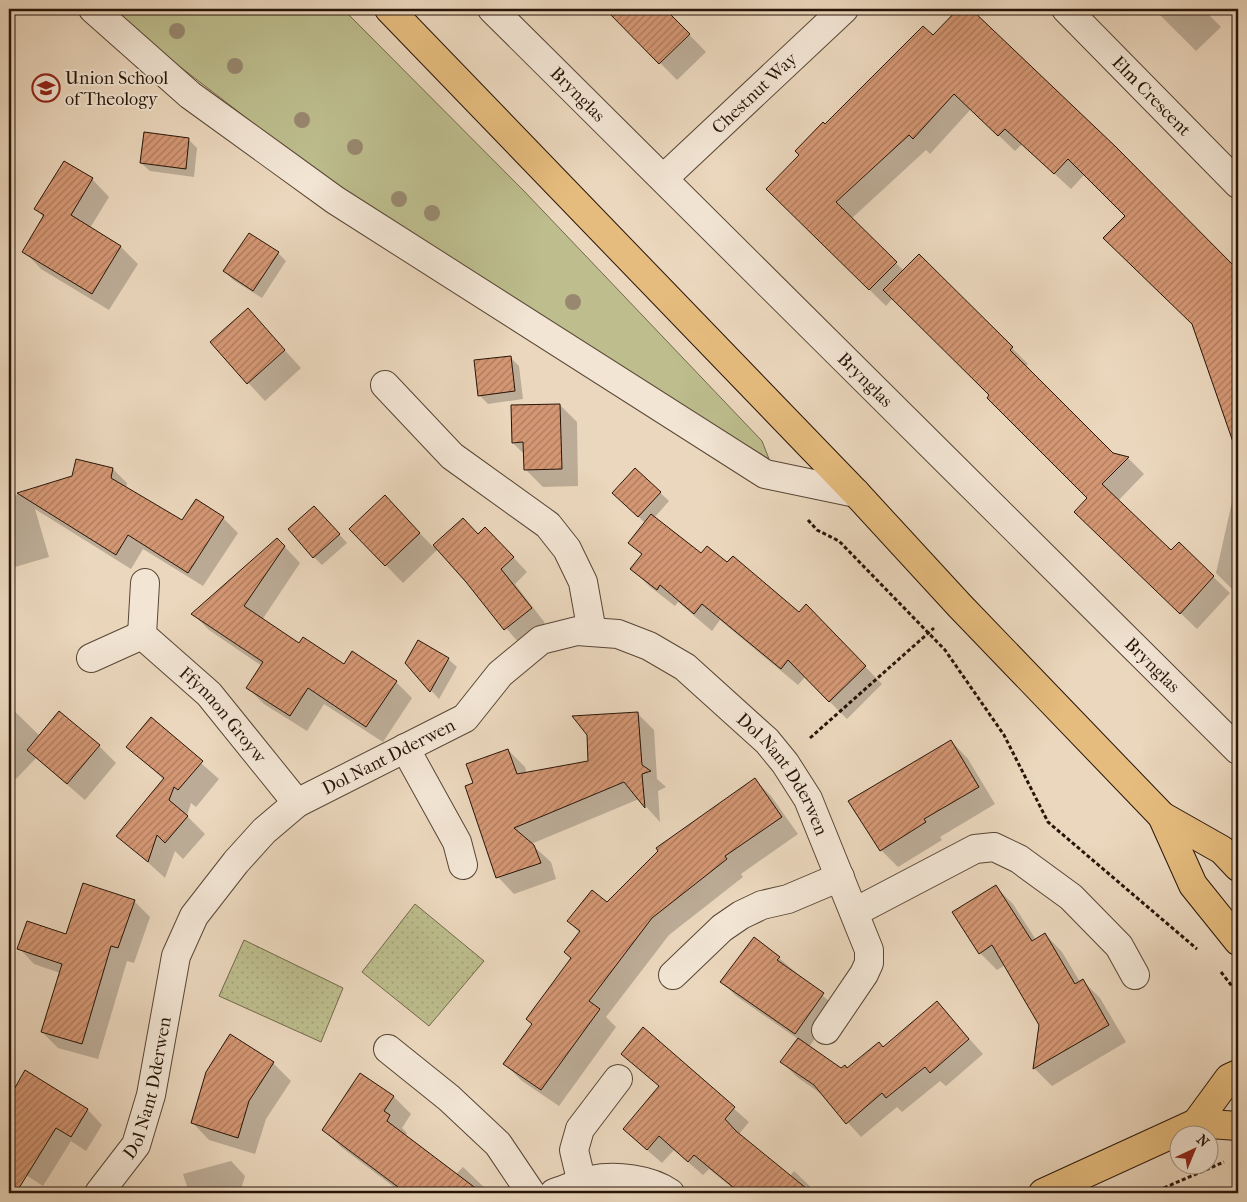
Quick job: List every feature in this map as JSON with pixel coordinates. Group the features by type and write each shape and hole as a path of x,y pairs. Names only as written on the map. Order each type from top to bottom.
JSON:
{"main road":[{"path":"388,9 856,492 960,606 1162,816 1222,850 1238,867"},
{"path":"1162,816 1193,885 1238,941"},
{"path":"1196,1123 1229,1078 1238,1074"},
{"path":"1043,1193 1196,1123 1238,1126"}],"street":[{"path":"92,9 190,94 335,200 765,474 856,492"},
{"name":"Brynglas","path":"492,9 1238,750"},
{"name":"Chestnut Way","path":"664,178 844,9"},
{"name":"Elm Crescent","path":"1066,9 1236,177"},
{"path":"385,385 452,456 548,525 567,549 583,582 592,632"},
{"path":"91,658 142,635 145,583"},
{"name":"Dol Nant Dderwen","path":"98,1193 136,1145 151,1095 176,956 194,916 242,856 264,831 297,803 466,718 500,674 541,640 577,631 626,637 649,646 685,667 767,741 785,763 808,799 869,950 868,963 826,1030"},
{"name":"Ffynnon Groyw","path":"142,635 209,694 297,803"},
{"path":"405,748 457,842 463,865"},
{"path":"859,923 975,849 994,847 1019,859 1071,897 1119,946 1135,975"},
{"path":"673,975 722,928 741,915 762,905 788,899 840,878"},
{"path":"388,1050 449,1098 498,1144 531,1193"},
{"path":"587,1182 574,1150 580,1129 618,1079"},
{"path":"554,1193 587,1182 628,1179 661,1187 670,1193"}],"path":[{"path":"804,516 817,530 839,541 945,650 1004,735 1048,822 1199,951"},
{"path":"785,763 828,720 960,606"},
{"path":"1220,970 1238,994"},
{"path":"1152,1193 1230,1159"}],"green space":[{"path":"105,9 343,9 524,191 762,441 769,459 647,384 327,180"},
{"path":"415,904 484,961 429,1026 362,972"},
{"path":"244,940 343,988 321,1042 219,996"}],"building":[{"path":"605,9 665,9 690,34 659,64"},
{"path":"958,9 971,9 1116,147 1238,270 1238,441 1233,442 1192,324 1103,238 1125,216 1068,159 1054,174 1005,129 998,136 954,94 913,139 909,135 836,202 897,262 869,290 766,189 799,155 795,151 823,122 825,124 923,26 933,35"},
{"path":"144,132 189,138 186,169 140,163"},
{"path":"64,161 93,178 71,215 121,246 92,294 22,252 44,215 34,209"},
{"path":"249,233 279,252 253,291 223,271"},
{"path":"919,254 1013,347 1010,350 1113,453 1129,457 1102,484 1171,550 1179,542 1214,576 1180,614 1074,512 1087,498 987,398 989,395 883,290"},
{"path":"248,308 285,350 247,384 210,342"},
{"path":"511,356 515,391 478,396 474,360"},
{"path":"560,404 562,469 524,470 523,442 512,443 511,405"},
{"path":"76,459 113,468 111,478 182,520 196,499 224,517 188,573 128,535 116,555 17,493 72,476"},
{"path":"635,468 661,492 638,517 612,493"},
{"path":"385,495 420,533 385,566 349,529"},
{"path":"314,506 340,534 313,558 288,529"},
{"path":"651,514 701,553 707,546 727,562 733,556 799,612 806,604 866,666 829,702 788,660 781,669 702,604 694,614 660,585 657,590 630,569 642,554 628,543"},
{"path":"463,518 478,534 485,527 514,557 501,569 532,608 504,630 466,582 433,545"},
{"path":"277,538 285,546 244,606 299,643 303,637 344,664 352,651 397,681 366,727 308,688 290,716 246,688 263,662 191,614"},
{"path":"418,640 449,658 430,692 405,663"},
{"path":"59,711 100,745 67,784 27,750"},
{"path":"638,712 642,765 651,771 642,774 645,808 624,782 514,828 534,845 541,863 496,878 465,786 473,783 466,764 508,749 517,774 588,761 587,735 572,716"},
{"path":"151,717 203,761 178,790 174,787 169,800 188,816 165,843 157,835 148,862 116,836 164,778 126,747"},
{"path":"951,740 979,787 924,819 926,822 880,851 848,801"},
{"path":"755,778 782,817 725,856 727,859 652,918 589,1001 600,1009 541,1090 503,1064 532,1024 526,1019 571,958 564,952 580,931 567,921 592,890 607,902 658,851 656,848"},
{"path":"83,883 135,900 118,948 111,946 82,1044 41,1032 62,964 17,949 27,921 66,934"},
{"path":"996,885 1032,941 1045,933 1075,984 1083,979 1109,1025 1033,1069 1039,1025 992,945 979,954 952,912"},
{"path":"754,937 780,957 777,960 824,993 795,1034 720,982"},
{"path":"937,1001 969,1039 930,1073 925,1067 886,1098 882,1093 846,1124 814,1085 780,1062 798,1038 841,1068 845,1065 847,1068 879,1042 883,1047"},
{"path":"643,1027 735,1107 725,1119 736,1131 812,1193 740,1193 694,1155 688,1162 659,1136 647,1150 623,1129 659,1086 621,1054"},
{"path":"230,1034 274,1062 249,1101 238,1138 191,1123 206,1072"},
{"path":"25,1070 88,1109 71,1137 56,1128 16,1193 9,1193 9,1098"},
{"path":"360,1073 394,1096 384,1111 390,1115 387,1121 482,1193 406,1193 322,1130"}],"place":[{"name":"Union School of Theology","path":"46,88"}]}
